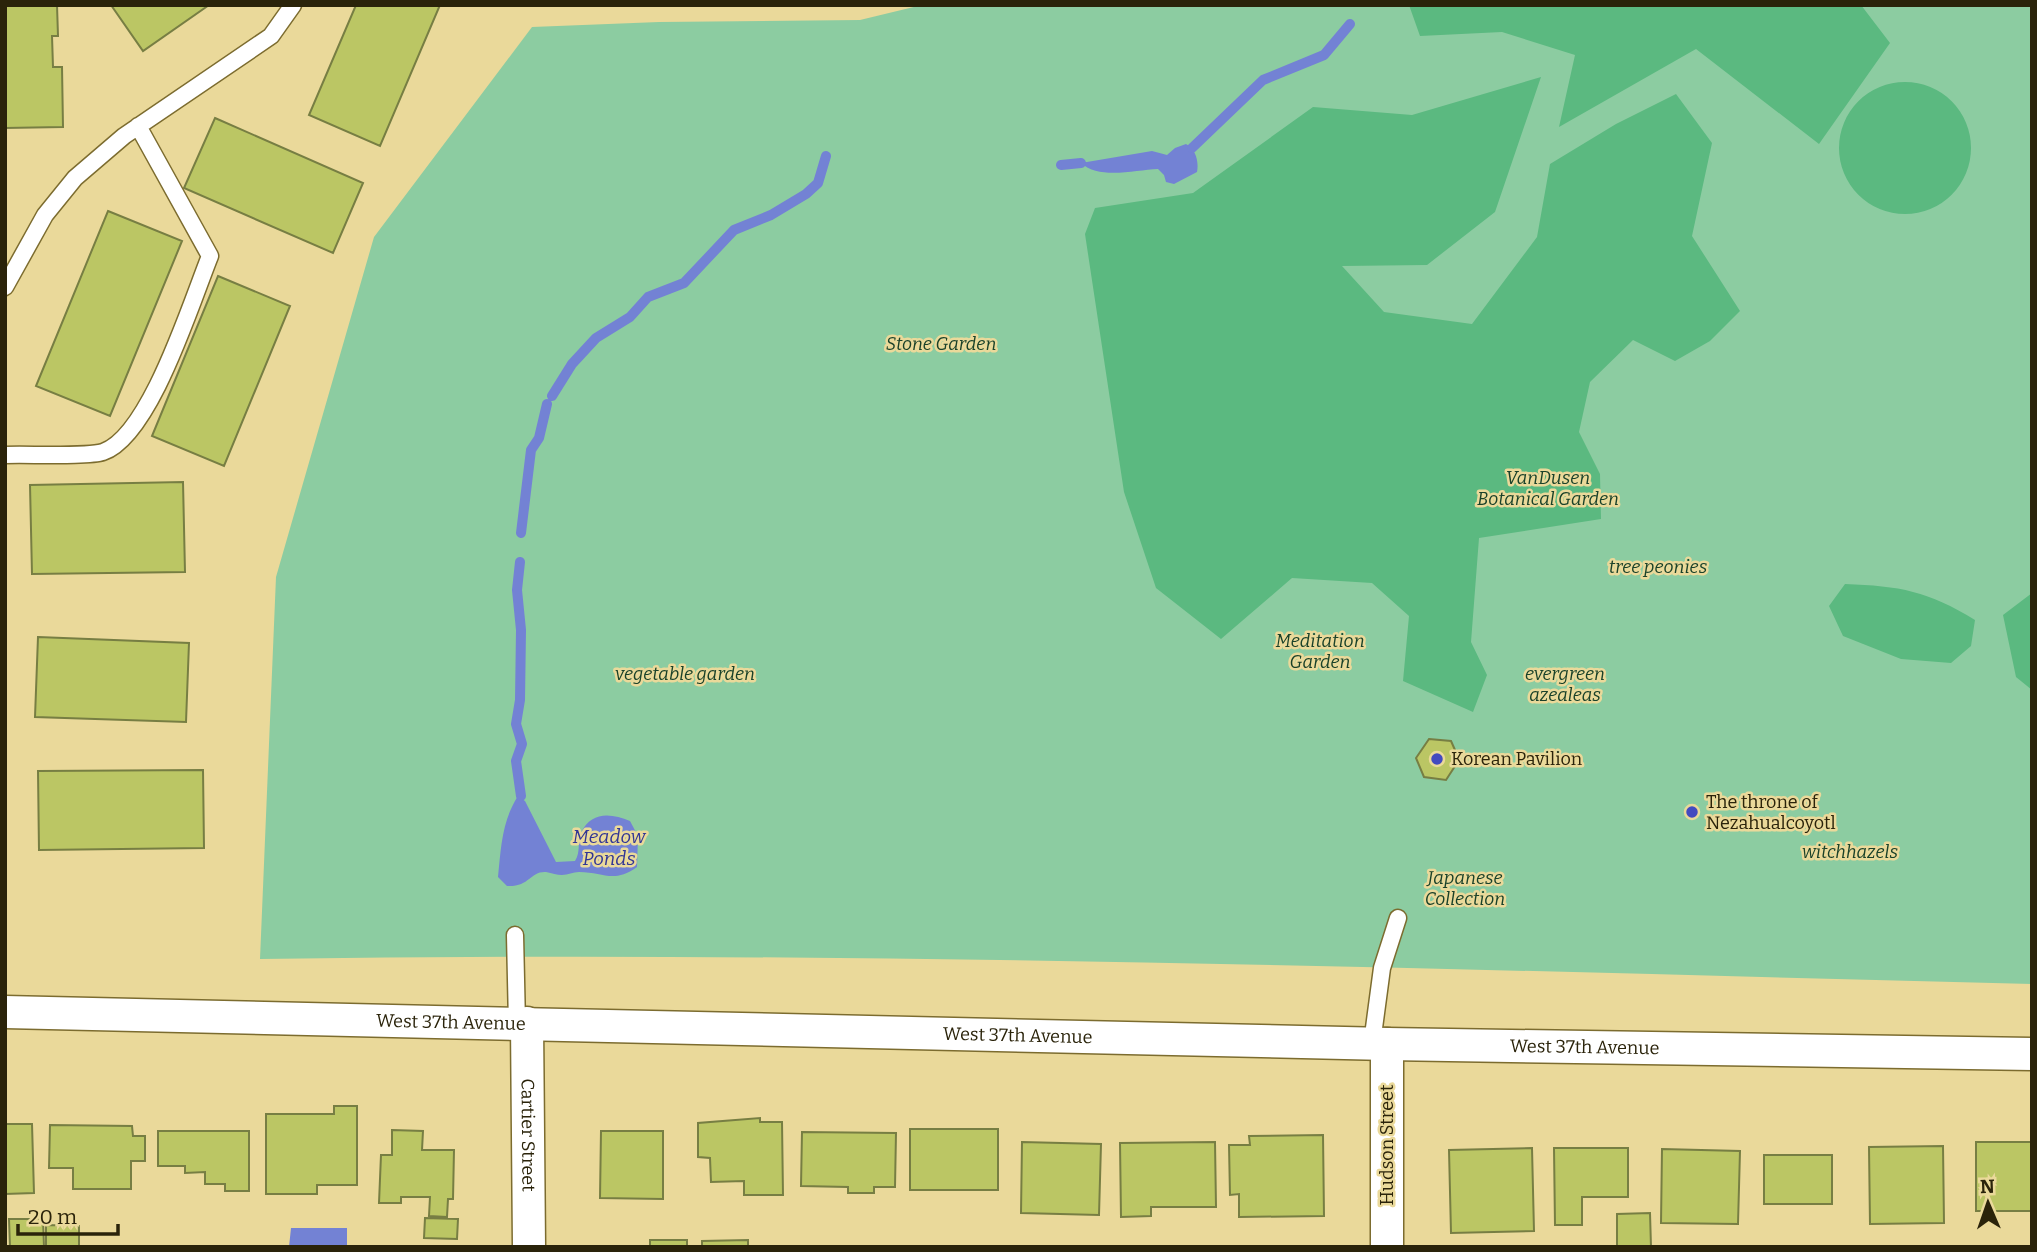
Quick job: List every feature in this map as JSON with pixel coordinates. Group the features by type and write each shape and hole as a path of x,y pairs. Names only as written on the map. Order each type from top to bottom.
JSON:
{"street":[{"name":"West 37th Avenue","path":"5,1012 1380,1043 2032,1054"},
{"name":"Cartier Street","path":"522,1024 529,1247"},
{"name":"Hudson Street","path":"1380,1043 1387,1247"}],"lane":[{"path":"5,288 45,215 75,178 138,126 271,36 293,5"},
{"path":"5,455 102,453 129,434 150,402 210,257 138,126"},
{"path":"1380,1043 1382,968 1398,918"},
{"path":"515,935 522,1024"}],"green space":[{"name":"VanDusen Botanical Garden","path":"922,5 2032,5 2032,984 1146,962 703,957 260,959 276,577 374,237 532,27 659,22 860,20"},
{"path":"1409,5 1861,5 1890,43 1819,144 1696,49 1559,127 1575,55 1502,32 1420,36"},
{"path":"1541,77 1495,212 1427,265 1342,266 1384,312 1472,324 1537,237 1550,164 1616,124 1676,94 1712,143 1692,236 1740,311 1710,341 1675,361 1633,340 1590,382 1579,432 1600,474 1601,519 1479,538 1471,642 1487,675 1473,712 1403,681 1409,616 1372,583 1292,578 1221,639 1156,588 1124,492 1085,234 1095,208 1193,193 1313,107 1412,115"},
{"path":"1905,82 1930,87 1942,93 1960,111 1966,123 1971,148 1966,173 1960,185 1942,203 1930,209 1905,214 1880,209 1868,203 1850,185 1844,173 1839,148 1844,123 1850,111 1868,93 1880,87"},
{"path":"1845,584 1882,586 1943,602 1975,620 1971,646 1951,663 1901,659 1843,636 1829,606"},
{"path":"2032,593 2032,690 2016,677 2003,615"}],"water":[{"path":"1186,144 1196,156 1197,172 1174,184 1166,182 1158,169 1107,173 1081,163 1152,151 1167,155"},
{"name":"Meadow Ponds","path":"518,796 525,801 556,862 575,861 585,826 596,817 609,815 630,821 638,836 637,867 615,876 588,872 562,875 541,872 521,884 507,886 498,877 500,855 505,825"},
{"path":"291,1228 347,1228 347,1247 289,1247"}],"building":[{"path":"5,5 57,5 58,36 52,36 53,67 62,67 63,127 5,128"},
{"path":"111,5 209,5 143,51"},
{"path":"356,5 440,5 380,146 309,115"},
{"path":"215,118 363,183 333,253 184,188"},
{"path":"108,211 182,241 110,416 36,386"},
{"path":"218,276 290,306 224,466 152,436"},
{"path":"183,482 185,572 32,574 30,485"},
{"path":"38,637 189,643 186,722 35,717"},
{"name":"Korean Pavilion","path":"1429,739 1451,741 1455,750 1459,760 1446,780 1424,777 1416,758"},
{"path":"203,770 204,848 39,850 38,771"},
{"path":"334,1106 357,1106 357,1185 317,1185 317,1194 266,1194 266,1114 334,1114"},
{"path":"760,1118 760,1122 782,1122 783,1195 744,1195 744,1181 711,1182 710,1158 698,1157 698,1123"},
{"path":"5,1124 32,1124 34,1193 5,1194"},
{"path":"50,1125 132,1126 133,1136 145,1136 145,1161 131,1161 131,1189 73,1189 73,1168 49,1168"},
{"path":"910,1129 998,1129 998,1190 910,1190"},
{"path":"392,1130 423,1131 422,1150 454,1150 453,1199 448,1199 447,1217 429,1216 430,1197 401,1197 401,1203 379,1203 381,1155 392,1155"},
{"path":"158,1131 249,1131 249,1191 225,1191 225,1184 205,1184 205,1172 185,1173 185,1166 158,1166"},
{"path":"601,1131 663,1131 663,1199 600,1198"},
{"path":"802,1132 896,1133 895,1187 874,1187 874,1193 848,1193 848,1187 801,1186"},
{"path":"1323,1135 1324,1216 1239,1217 1239,1194 1230,1195 1229,1145 1250,1145 1249,1136"},
{"path":"1022,1142 1101,1144 1099,1215 1021,1213"},
{"path":"1215,1142 1216,1207 1151,1207 1151,1216 1121,1217 1120,1143"},
{"path":"1976,1142 2032,1142 2032,1211 1976,1211"},
{"path":"1943,1146 1944,1223 1870,1224 1869,1147"},
{"path":"1532,1148 1534,1231 1451,1233 1449,1150"},
{"path":"1554,1148 1628,1148 1628,1197 1582,1197 1582,1225 1555,1225"},
{"path":"1662,1149 1740,1151 1738,1224 1661,1223"},
{"path":"1764,1155 1832,1155 1832,1204 1764,1204"},
{"path":"1650,1213 1651,1247 1617,1247 1617,1214"},
{"path":"425,1218 458,1219 457,1239 424,1238"},
{"path":"9,1219 43,1219 44,1247 10,1247"},
{"path":"46,1225 79,1226 79,1247 46,1247"},
{"path":"650,1240 687,1240 687,1247 650,1247"},
{"path":"748,1240 748,1247 702,1247 702,1241"}],"waterway":[{"path":"1192,148 1263,80 1324,55 1350,24"},
{"path":"552,396 572,364 596,338 630,317 648,297 684,283 734,230 771,215 806,194 818,183 826,156"},
{"path":"1061,165 1081,163"},
{"path":"521,533 531,450 539,438 547,404"},
{"path":"520,562 517,590 521,630 520,700 516,724 522,744 516,761 521,796"}],"place":[{"name":"Korean Pavilion","path":"1437,759"},
{"name":"The throne of Nezahualcoyotl","path":"1692,812"}],"park label":[{"name":"Stone Garden","path":"941,344"},
{"name":"tree peonies","path":"1658,567"},
{"name":"Meditation Garden","path":"1320,651"},
{"name":"vegetable garden","path":"685,674"},
{"name":"evergreen azealeas","path":"1565,684"},
{"name":"witchhazels","path":"1850,852"},
{"name":"Japanese Collection","path":"1465,888"}]}
